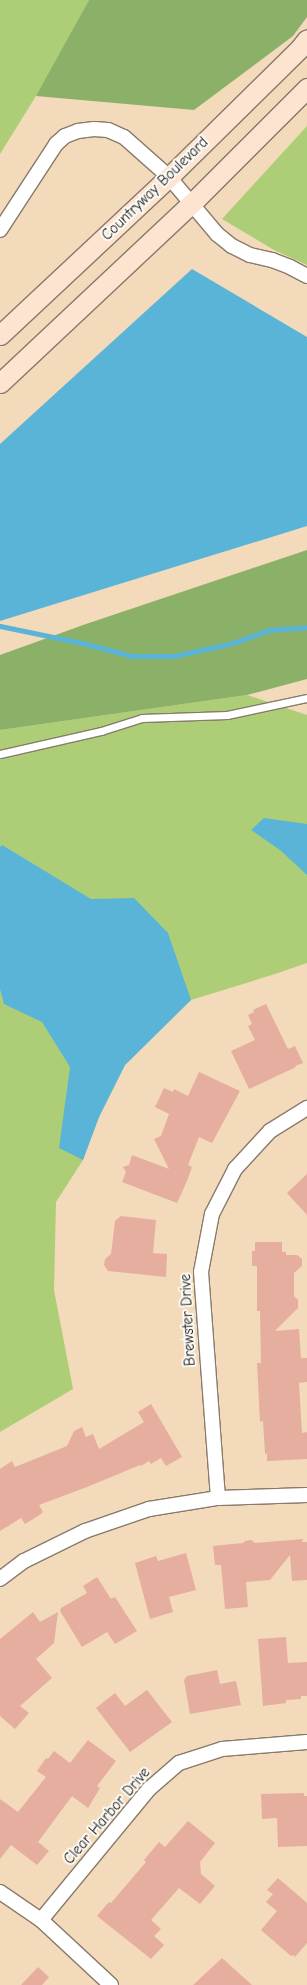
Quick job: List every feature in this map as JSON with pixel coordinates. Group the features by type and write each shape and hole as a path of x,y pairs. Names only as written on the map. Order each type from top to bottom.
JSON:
{"street":[{"name":"Countryway Boulevard","path":"0,336 305,47"},
{"path":"0,383 192,203 307,88"},
{"path":"0,230 56,144 65,136 78,131 94,129 108,130 124,137 169,177 217,234 232,246 250,255 290,266 307,276"},
{"name":"Brewster Drive","path":"218,1498 201,1272 212,1214 235,1169 270,1131 307,1108"},
{"path":"0,1579 24,1562 85,1530 149,1509 218,1498 307,1495"},
{"name":"Clear Harbor Drive","path":"41,1920 149,1789 179,1764 222,1749 307,1742"},
{"path":"0,1892 41,1920 111,1985"}],"lane":[{"path":"0,754 101,731 142,718 227,715 307,698"}],"green space":[{"path":"0,0 89,0 49,75 0,154"},
{"path":"89,0 307,0 307,17 293,36 194,110 36,96"},
{"path":"307,126 307,265 274,250 222,219"},
{"path":"307,550 307,679 247,695 0,730 0,655 86,624"},
{"path":"247,695 307,715 307,963 191,1000 125,1065 99,1117 83,1160 56,1202 54,1290 73,1389 0,1432 0,730"}],"water":[{"path":"192,269 307,337 307,526 0,621 0,444"},
{"path":"264,818 307,824 307,875 280,850 251,830"},
{"path":"2,845 91,899 134,898 168,933 191,1000 125,1065 99,1117 83,1160 59,1148 70,1067 42,1022 4,1004 0,989 0,847"}],"building":[{"path":"266,1004 288,1049 295,1046 303,1063 249,1089 231,1051 255,1040 248,1026 252,1024 248,1015 254,1012 253,1010"},
{"path":"199,1072 240,1091 212,1143 199,1137 188,1165 192,1167 177,1203 122,1182 126,1172 123,1167 129,1165 132,1155 169,1169 154,1139 161,1136 169,1114 155,1107 164,1088 173,1092 174,1089 188,1096"},
{"path":"307,1174 307,1215 287,1193"},
{"path":"121,1216 156,1220 153,1253 167,1254 166,1277 108,1271 104,1265 105,1259 111,1254 115,1221"},
{"path":"255,1242 282,1242 282,1252 286,1252 286,1255 297,1255 302,1259 302,1266 294,1273 294,1296 298,1300 298,1308 275,1331 299,1329 301,1358 307,1358 307,1382 299,1383 302,1433 307,1432 307,1459 267,1461 267,1453 265,1454 263,1421 260,1422 257,1363 261,1363 260,1311 257,1311 257,1266 252,1266 252,1251 255,1251"},
{"path":"151,1404 182,1457 166,1466 161,1458 151,1464 149,1461 141,1466 140,1465 39,1505 43,1512 38,1516 25,1524 21,1518 0,1531 0,1469 12,1461 15,1467 67,1446 74,1431 82,1427 86,1437 93,1434 99,1449 144,1422 138,1412"},
{"path":"303,1539 302,1542 307,1542 307,1580 292,1581 290,1555 270,1580 246,1582 248,1607 225,1609 221,1565 215,1565 213,1546 243,1543 251,1540 255,1543"},
{"path":"186,1553 196,1590 169,1597 173,1612 150,1619 135,1563 156,1556 158,1561"},
{"path":"97,1577 111,1599 115,1597 137,1631 115,1644 107,1632 82,1647 60,1611 61,1608 87,1593 83,1586"},
{"path":"33,1612 40,1622 58,1612 54,1643 36,1659 52,1678 20,1706 29,1713 15,1729 0,1716 0,1639"},
{"path":"286,1637 288,1663 307,1662 307,1696 301,1696 301,1699 286,1700 286,1703 263,1706 258,1639"},
{"path":"217,1670 220,1684 236,1681 241,1705 190,1714 184,1680 187,1676"},
{"path":"147,1690 172,1722 130,1752 96,1708 115,1693 125,1706"},
{"path":"88,1740 116,1761 97,1786 100,1788 88,1808 72,1796 38,1842 49,1851 37,1865 11,1845 0,1859 0,1799 18,1812 46,1777 37,1771 46,1758 48,1759 54,1751 70,1763"},
{"path":"304,1793 304,1796 307,1796 307,1846 278,1847 277,1818 262,1819 261,1794"},
{"path":"188,1821 215,1843 200,1862 201,1874 215,1886 200,1904 179,1888 151,1920 161,1929 154,1936 164,1945 151,1959 97,1916 109,1902 111,1903 146,1862 144,1860 159,1842 165,1847"},
{"path":"278,1878 307,1903 307,1943 295,1957 293,1955 291,1956 261,1930 277,1911 266,1902 273,1894 267,1890"},
{"path":"222,1958 252,1985 193,1985"},
{"path":"38,1967 49,1977 42,1985 21,1985"}],"waterway":[{"path":"0,626 82,643 132,656 174,656 233,643 268,630 307,627"}]}
